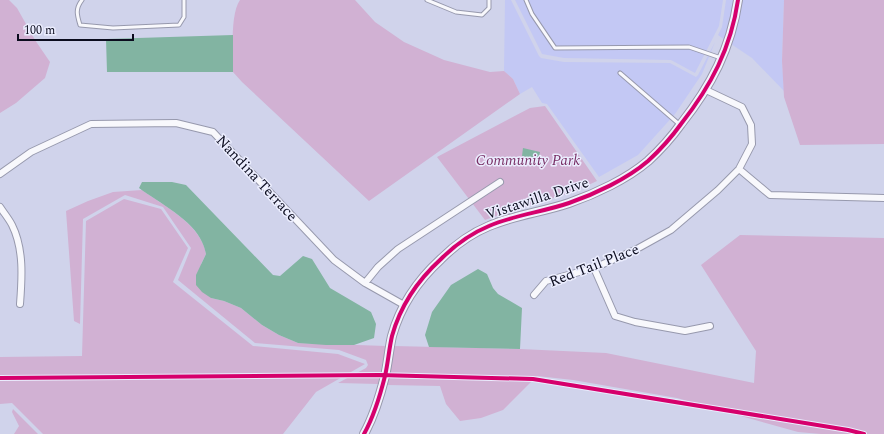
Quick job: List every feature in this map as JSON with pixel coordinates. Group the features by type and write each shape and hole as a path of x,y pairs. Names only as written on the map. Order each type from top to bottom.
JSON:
{"street":[{"name":"Vistawilla Drive","path":"364,434 380,394 392,336 404,305 423,277 441,258 465,239 488,226 568,203 596,192 628,175 646,162 665,145 706,90 722,58 736,18 738,0"},
{"name":"Red Tail Place","path":"534,295 546,281 594,268 635,250 671,230 718,190 739,169 752,144 751,125 742,107 706,90"},
{"name":"Nandina Terrace","path":"0,174 31,152 91,124 176,123 213,132 334,260 365,283 404,305"},
{"path":"739,169 770,194 884,198"},
{"path":"365,283 378,267 398,249 500,182"},
{"path":"0,207 12,225 20,246 20,304"},
{"path":"594,268 615,316 635,322 685,331 710,326"}],"lane":[{"path":"82,0 77,6 77,14 80,25 113,28 179,25 184,17 184,0"},
{"path":"427,0 456,12 482,15 489,8 489,0"},
{"path":"526,0 532,14 555,48 686,47 722,58"},
{"path":"620,73 680,125"}],"shaded area":[{"path":"505,0 511,0 541,58 564,62 670,63 696,77 715,42 702,74 675,114 638,155 599,177 547,104 542,103 532,87 520,94 513,79 504,71"},
{"path":"515,0 723,0 719,26 695,73 671,60 564,58 542,54"},
{"path":"726,0 734,0 732,16 725,40 718,35 722,27"},
{"path":"742,0 784,0 782,61 784,91 752,58 731,44 739,19"},
{"path":"233,35 233,72 107,72 106,39"},
{"path":"523,148 540,152 538,160 522,156"},
{"path":"142,182 172,182 186,185 273,275 280,276 303,256 312,259 330,288 371,312 376,324 374,338 354,345 298,343 279,335 262,325 241,308 224,301 211,298 202,292 196,285 196,275 206,254 202,242 191,226 183,219 139,188"},
{"path":"478,269 487,274 493,288 498,294 522,308 520,349 429,347 425,335 432,312 451,285"}],"green space":[{"path":"0,0 9,0 17,8 35,40 50,62 45,78 16,103 0,113"},
{"path":"240,0 355,0 375,22 404,42 444,60 490,72 504,71 513,79 520,94 369,201 233,72 233,24"},
{"path":"784,0 884,0 884,144 800,145 784,97 782,61"},
{"name":"Community Park","path":"545,106 597,181 570,193 485,220 437,157 530,108"},
{"path":"142,190 184,220 197,234 206,254 201,264 211,298 224,301 241,308 262,325 279,335 298,343 386,346 378,384 338,383 366,368 368,365 366,360 339,350 255,343 178,280 191,248 163,207 125,195 83,219 80,324 74,321 66,211 113,192"},
{"path":"124,199 161,209 188,248 173,282 253,346 338,354 365,364 316,392 283,434 43,434 12,403 0,404 0,357 82,356 86,221"},
{"path":"740,235 884,238 884,434 821,434 798,432 677,398 573,380 537,376 503,410 481,418 460,421 446,404 440,386 387,385 394,346 606,353 754,383 756,351 701,265"},
{"path":"13,409 38,434 14,434 19,426 12,412"}],"cycle path":[{"path":"364,434 374,413 381,391 395,325 405,304 417,285 452,249 483,229 508,219 559,206 589,195 621,180 648,161 665,144 692,110 710,81 725,50 735,18 738,0"},
{"path":"0,378 379,375 533,379 848,430 864,434"}]}
